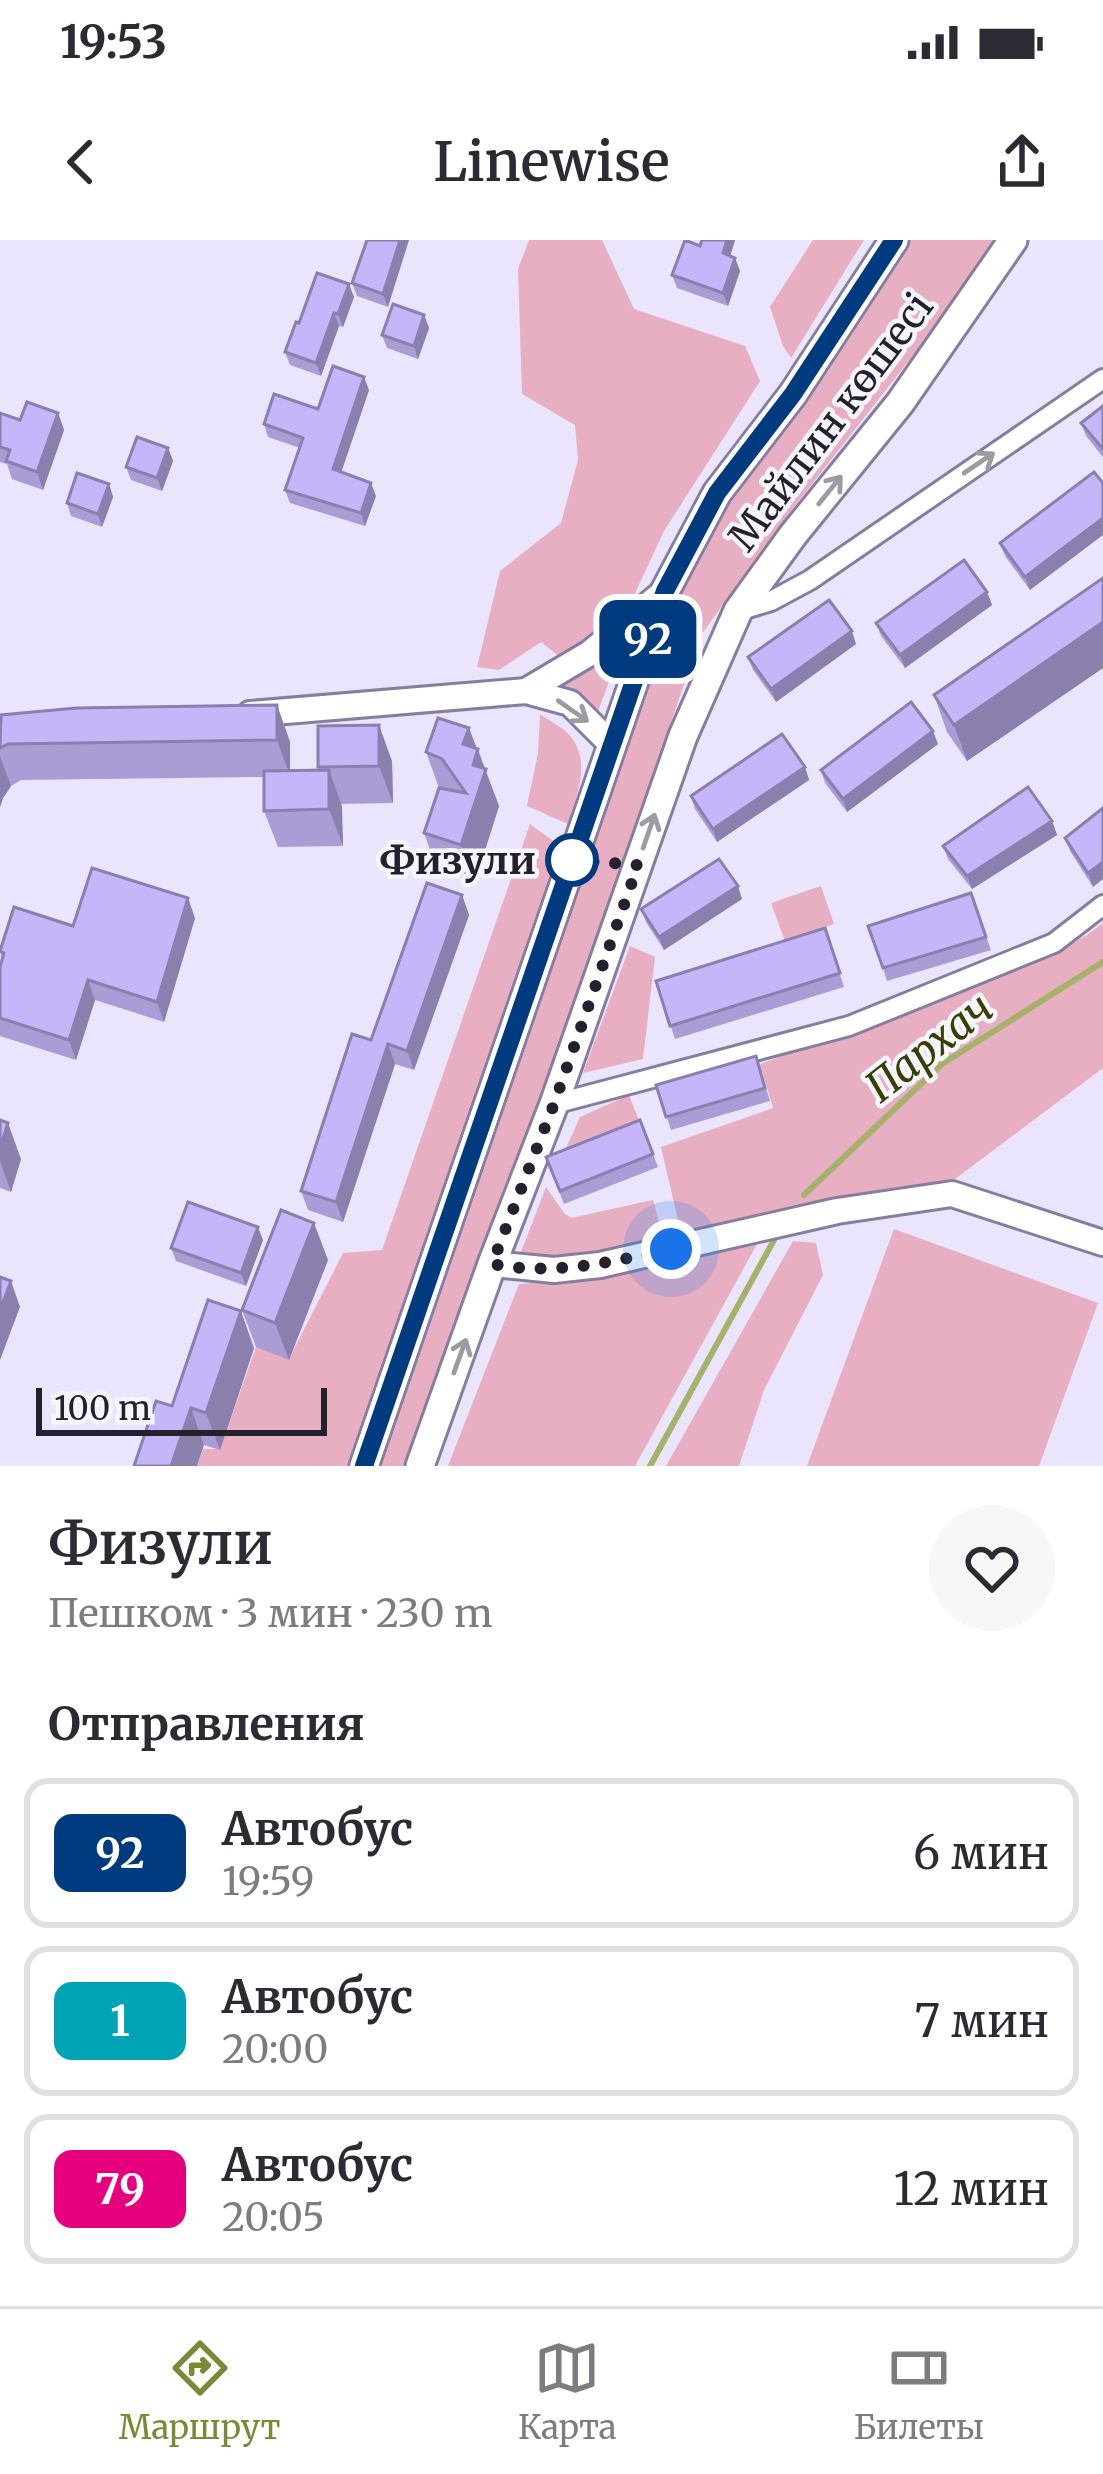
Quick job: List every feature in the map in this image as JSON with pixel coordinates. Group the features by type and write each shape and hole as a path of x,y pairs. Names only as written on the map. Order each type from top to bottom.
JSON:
{"main road":[{"name":"Майлин көшесі","path":"364,1466 665,591 717,493 793,394 894,240"},
{"name":"Майлин көшесі","path":"420,1466 683,736 738,611 900,403 1013,240"}],"street":[{"path":"738,611 771,601 810,580 1103,379"},
{"path":"526,691 590,653 665,591"},
{"path":"221,717 526,691 570,703 612,745"},
{"path":"554,1104 849,1026 1054,943 1103,905"},
{"path":"492,1264 554,1270 600,1265 837,1211 952,1194 1103,1243"}],"shaded area":[{"path":"529,240 602,240 634,309 745,346 760,381 664,531 630,604 562,659 541,642 499,670 477,667 500,571 561,523 578,460 575,425 522,394 518,269"},
{"path":"813,240 864,240 791,358 770,307"},
{"path":"904,240 993,240 940,321 701,635 561,1043 403,1466 374,1466 672,594 732,488"},
{"path":"627,633 596,717 577,697 553,683"},
{"path":"540,714 569,734 581,759 568,824 527,806"},
{"path":"530,824 563,848 349,1466 197,1466 203,1449 220,1449 256,1347 289,1359 343,1253 382,1250"},
{"path":"821,886 834,924 785,941 771,903"},
{"path":"1103,923 1103,1068 947,1185 831,1200 681,1233 661,1147 773,1108 760,1064 1032,965"},
{"path":"630,946 655,957 643,1059 583,1073"},
{"path":"629,1095 644,1133 561,1159 580,1117"},
{"path":"546,1187 571,1218 653,1200 665,1245 600,1259 518,1260"},
{"path":"894,1229 1098,1303 1039,1466 807,1466"},
{"path":"793,1241 816,1243 823,1275 764,1390 739,1466 666,1466"},
{"path":"757,1244 635,1466 448,1466 519,1284 570,1280"}],"building":[{"path":"367,240 400,240 383,294 352,283"},
{"path":"685,240 700,246 702,240 727,240 723,253 735,258 723,293 672,275"},
{"path":"317,273 349,284 316,363 285,352"},
{"path":"393,304 424,315 414,346 382,335"},
{"path":"333,366 364,377 333,469 371,483 361,513 285,490 303,438 264,424 274,394 318,409"},
{"path":"27,402 58,413 37,472 6,461 10,450 0,447 0,413 20,420"},
{"path":"1103,406 1103,449 1081,423"},
{"path":"137,437 168,448 157,478 126,467"},
{"path":"1094,472 1103,483 1103,518 1025,577 1000,543"},
{"path":"77,473 109,484 98,514 67,503"},
{"path":"964,560 987,592 900,655 876,623"},
{"path":"1103,578 1103,622 954,725 934,695"},
{"path":"829,600 852,631 771,689 748,657"},
{"path":"911,702 933,731 843,799 821,770"},
{"path":"277,705 277,740 8,744 0,748 1,715 76,708"},
{"path":"438,718 469,728 463,744 478,749 473,765 486,769 461,845 424,833 439,788 466,793 442,759 426,752"},
{"path":"379,725 379,766 318,767 318,726"},
{"path":"782,734 805,767 713,829 691,796"},
{"path":"329,770 329,809 264,811 264,771"},
{"path":"1028,787 1052,821 967,876 943,846"},
{"path":"1103,808 1103,862 1088,873 1065,838"},
{"path":"719,859 738,886 659,937 641,909"},
{"path":"92,868 188,898 157,1002 88,980 69,1040 0,1018 4,953 0,951 14,907 73,926"},
{"path":"427,883 462,895 407,1051 388,1044 336,1202 301,1191 352,1034 371,1040"},
{"path":"971,893 986,937 883,968 868,926"},
{"path":"825,928 840,973 670,1026 656,981"},
{"path":"756,1056 765,1088 666,1117 656,1085"},
{"path":"0,1120 8,1123 0,1148"},
{"path":"640,1120 653,1154 560,1191 546,1157"},
{"path":"188,1202 258,1227 241,1273 171,1248"},
{"path":"281,1210 314,1223 275,1323 242,1310"},
{"path":"0,1277 11,1281 0,1310"},
{"path":"208,1300 241,1311 206,1413 191,1408 171,1466 134,1466 156,1401 172,1406"}],"waterway":[{"name":"Пархач","path":"804,1195 942,1064 1103,962"},
{"name":"Пархач","path":"650,1466 774,1240"}],"bus line":[{"name":"92","path":"364,1466 665,591 717,493 793,394 894,240"}],"place":[{"name":"Физули","path":"572,860"}],"route":[{"path":"572,860 638,865 492,1264 554,1270 671,1249"}]}
